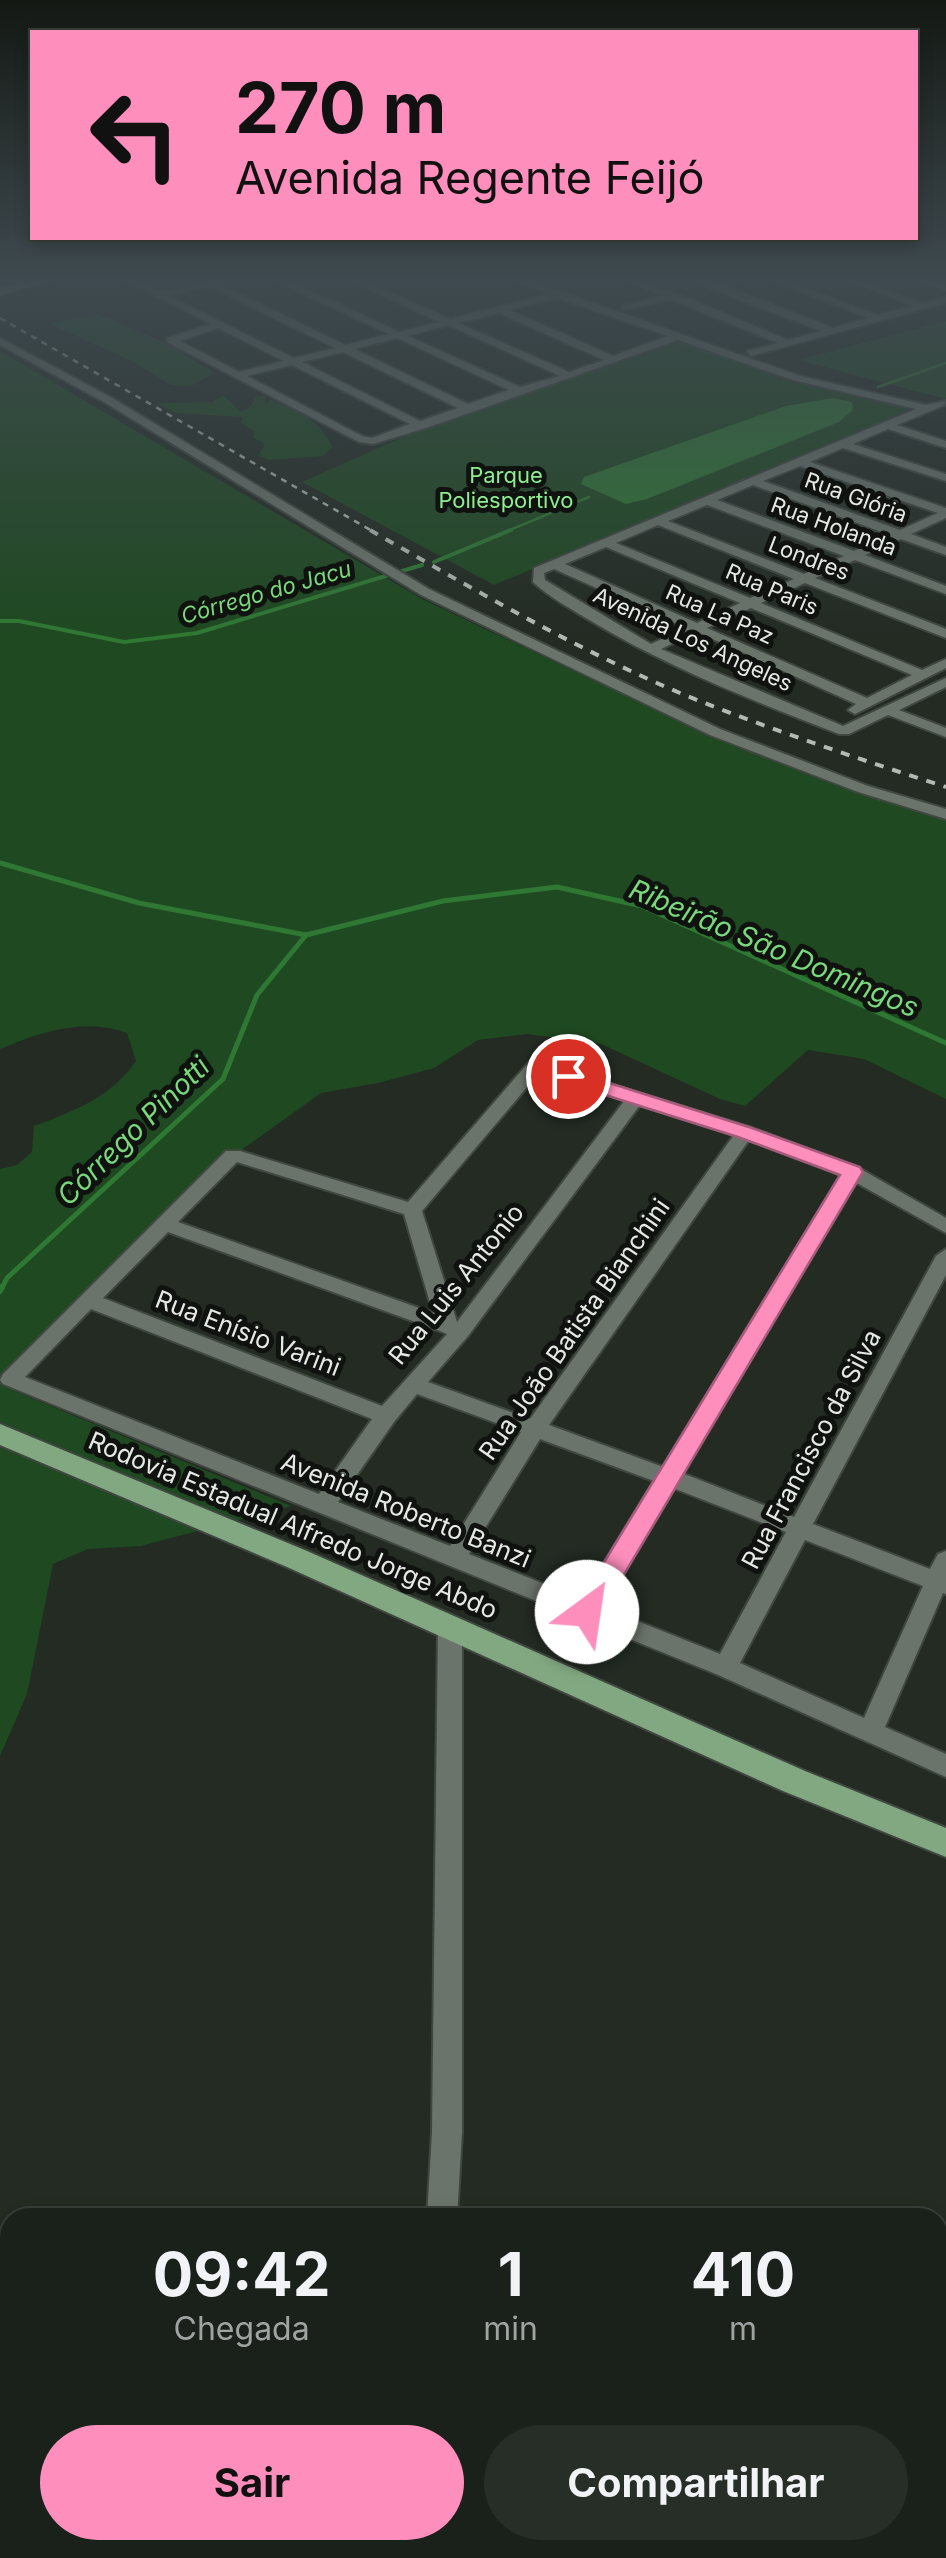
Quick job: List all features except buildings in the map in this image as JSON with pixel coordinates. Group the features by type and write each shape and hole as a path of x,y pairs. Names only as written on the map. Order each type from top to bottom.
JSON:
{"main road":[{"name":"Rodovia Estadual Alfredo Jorge Abdo","path":"0,1434 450,1627 794,1781 946,1843"},
{"path":"794,1781 946,1829"},
{"path":"794,1781 946,1860"}],"street":[{"path":"99,395 425,592 692,718 714,732 863,790 946,814"},
{"path":"277,395 359,439 381,440 503,395"},
{"path":"359,395 422,426"},
{"path":"442,395 467,408"},
{"path":"870,395 944,408"},
{"path":"894,395 944,408"},
{"path":"554,564 927,408"},
{"path":"888,426 946,445"},
{"path":"842,444 946,478"},
{"path":"799,462 946,513"},
{"name":"Rua Glória","path":"752,481 946,551"},
{"name":"Rua Holanda","path":"708,500 946,590"},
{"path":"652,648 946,513"},
{"name":"Londres","path":"658,521 946,634"},
{"name":"Rua Paris","path":"604,542 923,675"},
{"name":"Avenida Los Angeles","path":"554,564 538,571 539,582 574,608 652,648 827,725 844,731 888,710"},
{"name":"Rua La Paz","path":"554,564 868,704"},
{"path":"827,725 946,663"},
{"path":"888,710 946,682"},
{"path":"888,710 946,733"},
{"path":"412,1210 535,1066 745,1132 852,1172 946,1227"},
{"name":"Rua Luis Antonio","path":"323,1506 386,1416 635,1098"},
{"name":"Rua João Batista Bianchini","path":"454,1559 534,1430 745,1132"},
{"path":"90,1301 233,1156 412,1210"},
{"path":"587,1612 852,1172"},
{"path":"412,1210 454,1328"},
{"path":"165,1224 454,1328"},
{"name":"Rua Francisco da Silva","path":"725,1668 946,1256"},
{"name":"Avenida Roberto Banzi","path":"90,1301 10,1379 725,1668 946,1766"},
{"name":"Rua Enísio Varini","path":"90,1301 386,1416"},
{"path":"411,1384 943,1576 871,1730"},
{"path":"442,2208 447,2114 450,1627"}],"green space":[{"path":"0,395 76,395 422,599 654,709 923,814 946,818 946,1099 864,1059 808,1050 745,1106 720,1099 601,1044 527,1034 478,1040 434,1068 321,1093 233,1156 10,1380 17,1392 291,1506 141,1546 88,1549 53,1564 27,1694 0,1756 0,1169 17,1165 32,1152 34,1126 104,1093 136,1061 127,1033 95,1026 47,1032 0,1049"},
{"name":"Parque Poliesportivo","path":"517,395 857,395 914,410 494,585 302,482 421,429"},
{"path":"224,396 240,411 248,409 257,396 265,396 265,404 271,400 315,423 332,447 323,456 269,460 258,456 265,444 241,423 243,417 176,413 157,403 212,402"}],"shaded area":[{"path":"833,398 852,402 853,410 839,422 647,499 626,504 581,484 584,477 786,406"}],"waterway":[{"name":"Córrego do Jacu","path":"505,532 589,497"},
{"name":"Córrego do Jacu","path":"434,562 511,530"},
{"name":"Córrego do Jacu","path":"0,621 19,621 124,642 197,633 422,565"},
{"name":"Ribeirão São Domingos","path":"0,863 139,903 306,935"},
{"name":"Ribeirão São Domingos","path":"306,935 443,901 557,887 642,906 946,1043"},
{"name":"Córrego Pinotti","path":"1,1290 7,1278 223,1079 257,995 306,935"},
{"name":"Córrego Pinotti","path":"0,1291 2,1287"}],"railway":[{"path":"135,395 374,532"},
{"path":"370,530 526,618 646,678 783,732 946,787"}],"route":[{"path":"568,1076 745,1132 852,1172 587,1612"}]}
